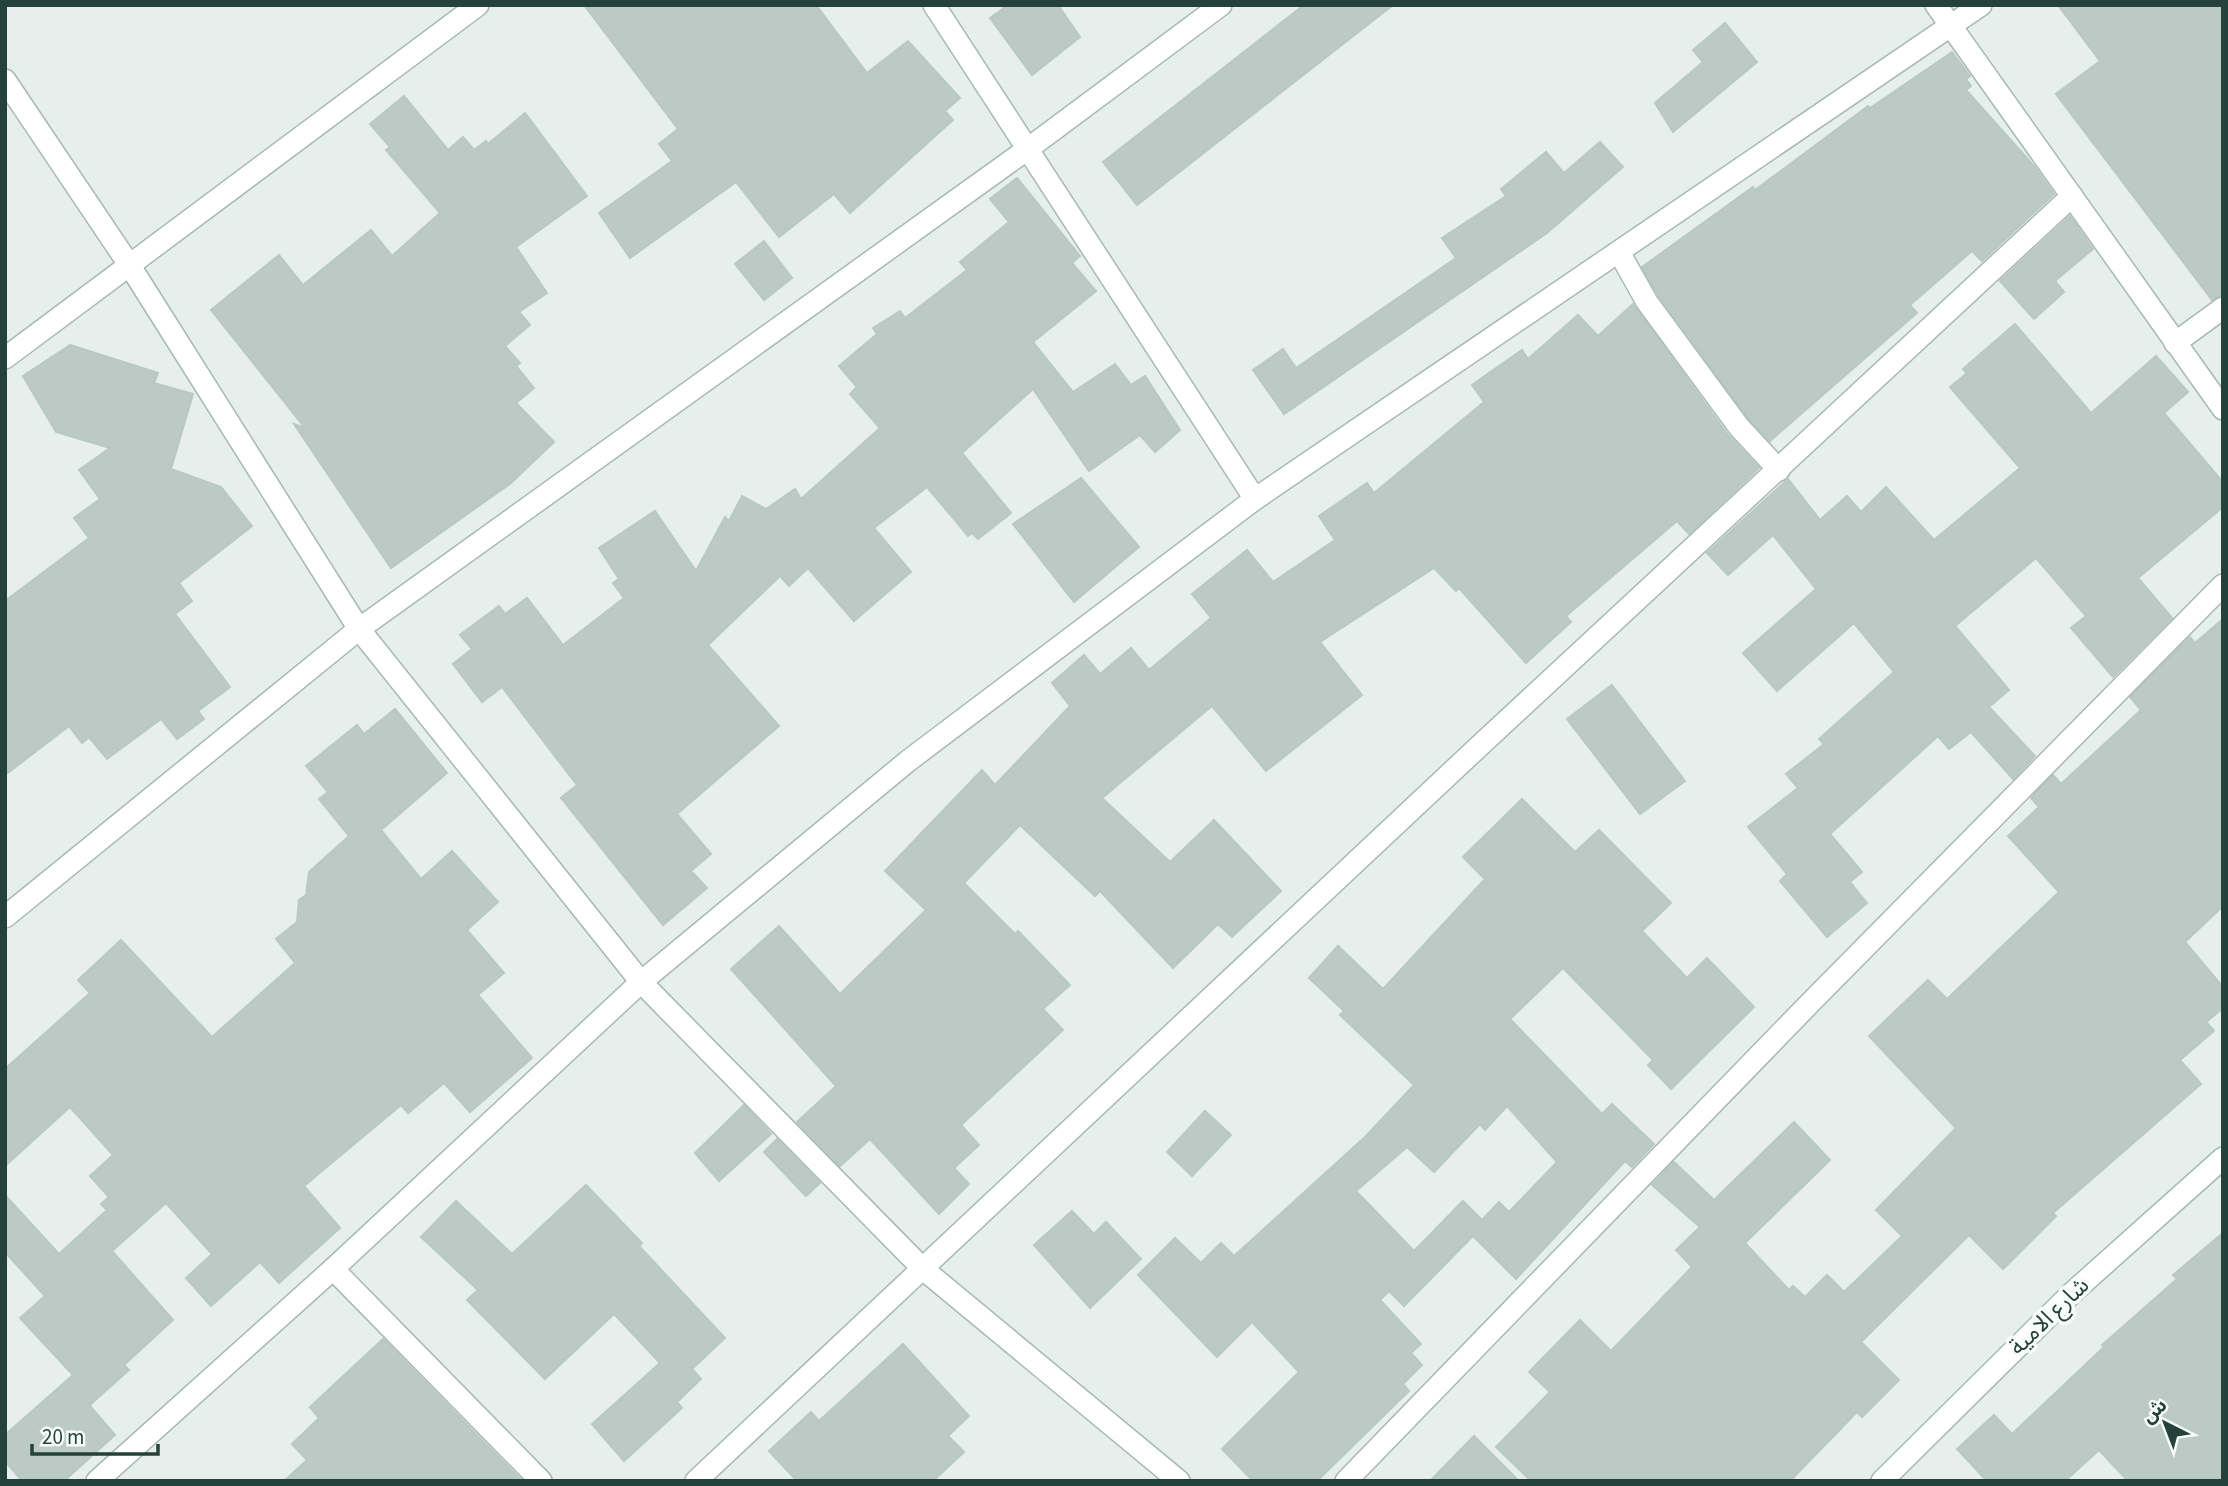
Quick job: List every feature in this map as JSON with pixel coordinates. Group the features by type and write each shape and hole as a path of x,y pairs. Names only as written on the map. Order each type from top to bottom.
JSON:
{"street":[{"path":"5,358 478,5"},
{"path":"934,5 1255,499"},
{"path":"5,917 359,629 1029,148 1221,5"},
{"path":"1936,5 2223,409"},
{"path":"97,1481 333,1269 641,982 908,761 1255,499 1981,5"},
{"path":"5,80 130,266 359,629 641,982 923,1269 1179,1481"},
{"path":"696,1481 1474,751 2072,196"},
{"path":"1619,253 1647,302 1738,428 1779,470"},
{"path":"2175,343 2223,308"},
{"path":"1346,1481 1791,1023 2223,585"},
{"name":"شارع الامية","path":"1882,1481 2072,1293 2223,1158"},
{"path":"333,1269 541,1481"}],"building":[{"path":"584,5 816,5 867,73 908,41 960,98 945,111 953,120 850,213 834,194 779,237 736,182 630,258 599,213 672,161 659,144 678,129"},
{"path":"1008,5 1058,5 1080,37 1032,75 990,18"},
{"path":"1304,5 1393,5 1137,205 1103,162"},
{"path":"2058,5 2223,5 2223,295 2212,300 2056,94 2100,61"},
{"path":"1725,23 1757,62 1673,132 1655,103 1703,62 1693,50"},
{"path":"1952,52 1970,76 1966,79 1971,86 1966,90 2035,167 2054,194 1982,261 1972,251 1910,305 1917,313 1770,441 1749,419 1658,295 1642,267 1753,187 1755,190 1868,106 1870,108"},
{"path":"404,96 448,150 463,137 474,150 486,141 488,144 525,113 587,196 516,247 547,293 519,312 530,325 505,346 520,363 516,366 534,388 516,403 554,442 511,483 391,568 294,424 305,428 211,310 279,255 303,285 371,230 392,256 440,213 386,150 390,147 370,124"},
{"path":"1600,142 1623,167 1547,233 1284,414 1253,370 1283,349 1296,368 1456,258 1442,238 1506,196 1501,189 1546,152 1564,173"},
{"path":"1017,178 1080,256 1072,263 1096,291 1033,342 1073,392 1115,364 1131,385 1145,376 1180,430 1155,452 1140,435 1089,471 1033,389 962,453 1011,513 978,539 972,533 968,536 927,487 874,528 911,572 854,621 808,568 789,586 780,576 708,645 779,726 677,814 711,854 691,871 707,888 663,925 561,798 577,785 502,687 482,702 453,664 472,649 460,635 499,606 505,614 527,598 563,645 624,598 613,583 619,579 599,548 655,511 696,571 725,517 729,521 742,496 766,509 795,489 801,499 880,428 850,394 857,387 839,366 877,334 873,328 900,311 905,318 967,270 960,262 1009,222 990,199"},
{"path":"2070,216 2093,249 2055,281 2064,292 2034,319 2000,281"},
{"path":"764,241 792,278 764,300 735,264"},
{"path":"1633,304 1728,435 1759,468 1689,534 1677,521 1566,616 1571,622 1526,663 1459,588 1456,591 1434,568 1320,642 1362,695 1266,771 1212,706 1102,798 1170,862 1214,820 1281,891 1232,937 1218,924 1173,968 1100,891 1095,896 1020,825 964,883 1015,934 1018,931 1070,985 1043,1009 1063,1030 961,1125 979,1145 954,1168 969,1184 939,1214 870,1139 840,1166 797,1122 836,1086 731,969 779,926 840,994 926,910 885,871 982,770 995,785 1070,706 1052,683 1084,655 1100,674 1131,648 1149,670 1211,618 1192,594 1247,550 1273,582 1335,540 1319,516 1367,483 1374,493 1484,402 1472,385 1522,350 1528,359 1578,315 1598,336"},
{"path":"2015,324 2091,413 2156,356 2188,392 2164,413 2223,482 2223,507 2138,578 2172,618 2113,677 2071,628 2086,616 2036,558 1955,626 2009,690 1989,707 2035,756 2013,779 1971,732 1949,749 1938,736 1830,834 1862,872 1850,882 1867,903 1827,937 1780,881 1787,874 1748,827 1798,788 1786,774 1824,744 1819,739 1894,672 1854,623 1777,691 1743,653 1816,589 1773,535 1728,575 1707,553 1788,479 1820,520 1847,496 1861,512 1886,487 1934,540 2020,468 1950,387 1967,373 1963,369"},
{"path":"70,345 158,373 154,383 193,394 171,469 221,487 252,526 179,583 192,601 175,614 230,687 198,711 204,719 177,739 161,719 107,759 89,737 82,743 69,726 5,775 5,601 89,538 74,518 100,499 79,470 110,448 56,432 23,376"},
{"path":"1081,478 1139,547 1074,602 1013,524"},
{"path":"2223,619 2223,906 2185,942 2223,987 2223,1008 2206,1022 2214,1031 2180,1060 2201,1084 2053,1213 2056,1216 2003,1269 1969,1235 1861,1342 1899,1380 1862,1417 1857,1412 1790,1481 1531,1481 1496,1447 1550,1392 1529,1372 1580,1320 1611,1351 1692,1267 1676,1250 1700,1227 1652,1185 1674,1162 1714,1200 1794,1122 1830,1160 1745,1243 1789,1290 1793,1286 1805,1297 1827,1275 1844,1292 1902,1236 1876,1210 1956,1128 1869,1036 1928,980 1947,999 2059,892 2008,836 2039,807 2031,798 2053,775 2061,784 2141,710 2130,697 2190,637 2195,643"},
{"path":"1612,685 1685,781 1640,814 1567,719"},
{"path":"395,709 447,773 381,830 421,879 452,851 498,902 467,930 504,973 478,995 532,1058 470,1112 444,1083 408,1113 401,1105 304,1186 340,1228 279,1283 260,1262 211,1306 186,1278 212,1254 166,1203 112,1251 173,1320 124,1365 129,1370 90,1406 115,1435 64,1481 22,1481 5,1461 5,1435 73,1375 20,1318 45,1296 5,1252 5,1195 59,1254 107,1210 101,1204 109,1197 90,1176 113,1155 70,1107 5,1166 5,1069 90,993 78,980 121,940 212,1037 295,963 276,939 297,922 299,900 306,895 309,872 349,836 319,799 328,792 306,766 357,725 364,734"},
{"path":"1522,799 1575,852 1599,830 1671,903 1642,931 1687,978 1707,958 1754,1007 1671,1089 1648,1065 1653,1060 1563,968 1510,1019 1602,1114 1612,1104 1654,1144 1632,1167 1625,1161 1516,1279 1473,1236 1404,1306 1389,1291 1380,1300 1421,1344 1411,1353 1422,1365 1403,1384 1409,1391 1317,1481 1253,1481 1222,1449 1299,1372 1252,1322 1217,1357 1138,1275 1175,1238 1201,1263 1221,1243 1234,1256 1365,1137 1414,1085 1340,1015 1344,1011 1309,978 1338,946 1383,989 1485,879 1463,857","holes":["1507,1106 1557,1162 1509,1212 1499,1202 1482,1220 1463,1201 1414,1251 1356,1191 1407,1147 1434,1172 1480,1124 1485,1130"]},
{"path":"744,1105 771,1134 719,1181 695,1153"},
{"path":"1205,1111 1231,1135 1192,1176 1167,1152"},
{"path":"777,1139 820,1183 806,1196 764,1152"},
{"path":"586,1185 642,1243 639,1246 725,1338 692,1369 701,1379 677,1402 682,1408 624,1461 592,1424 660,1363 614,1314 545,1379 467,1300 478,1290 421,1237 456,1201 512,1254"},
{"path":"1072,1211 1094,1234 1106,1222 1141,1259 1090,1308 1034,1245"},
{"path":"2223,1233 2223,1481 2128,1481 2099,1450 2065,1481 1987,1481 1957,1449 1994,1415 2012,1434 2104,1347 2102,1345 2177,1279 2173,1275"},
{"path":"383,1339 522,1481 284,1481 307,1460 292,1444 319,1418 310,1407"},
{"path":"903,1344 969,1416 948,1436 964,1452 933,1481 797,1481 769,1451 811,1412 819,1421"},
{"path":"1474,1436 1519,1481 1430,1481"}]}
